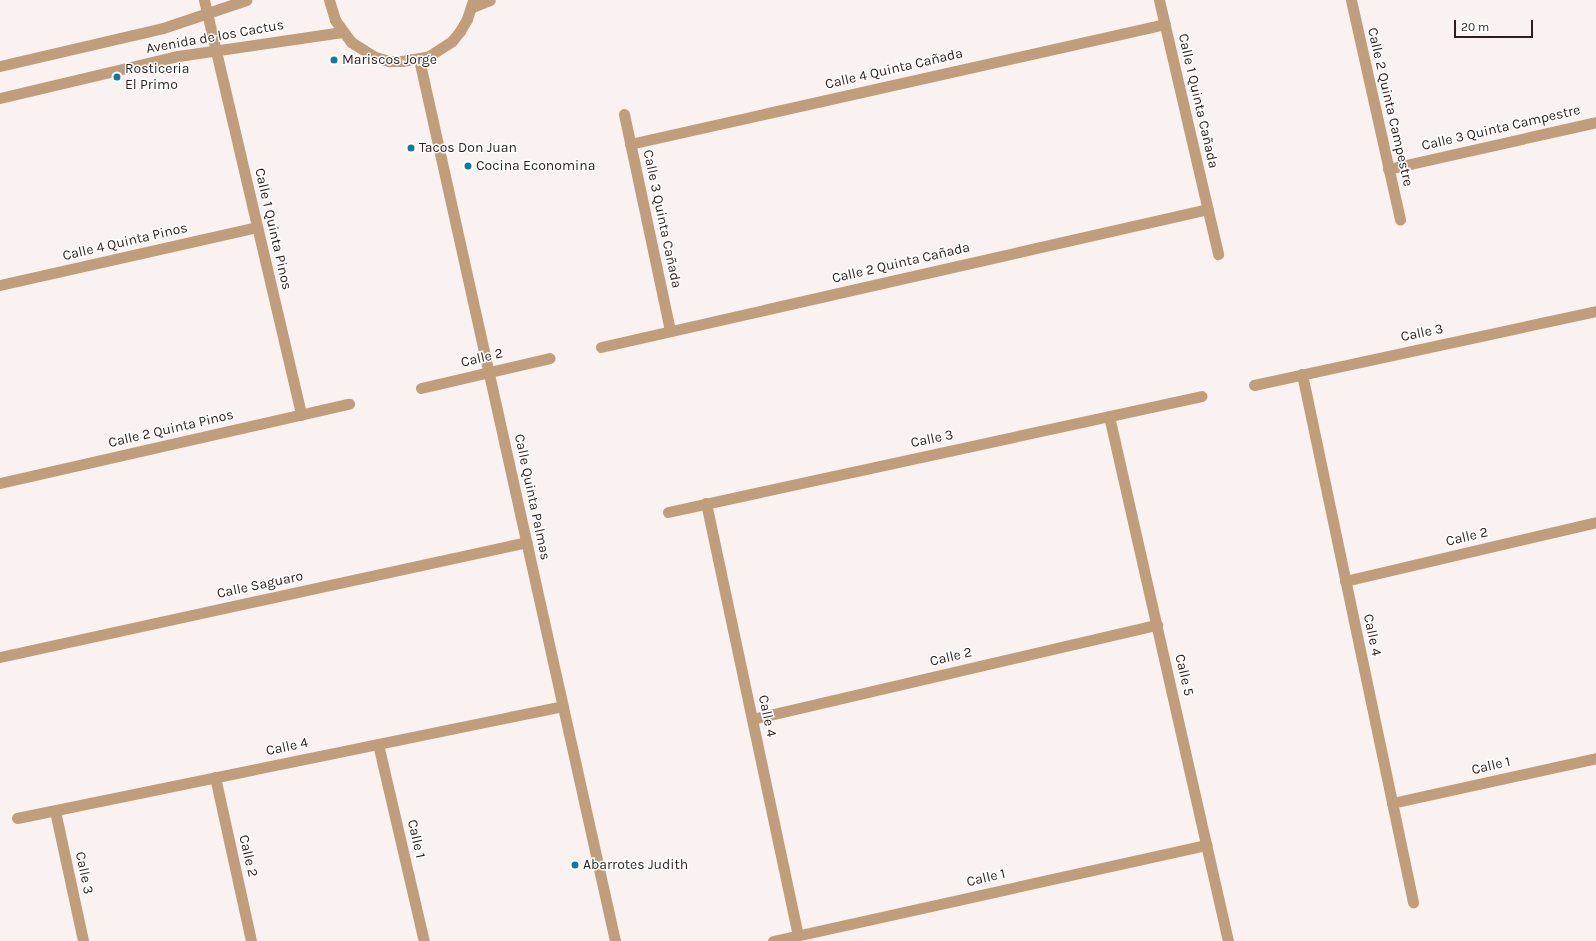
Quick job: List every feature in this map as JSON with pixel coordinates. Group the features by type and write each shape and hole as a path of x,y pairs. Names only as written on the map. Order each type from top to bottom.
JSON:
{"street":[{"path":"204,0 216,51"},
{"name":"Avenida de los Cactus","path":"0,66 163,28 246,0"},
{"path":"329,0 335,20 342,32 356,46 375,57 402,61 420,59 441,49 452,41 460,31 472,3 490,0"},
{"name":"Calle 1 Quinta Cañada","path":"1159,0 1218,254"},
{"name":"Calle 2 Quinta Campestre","path":"1351,0 1400,220"},
{"name":"Calle 4 Quinta Cañada","path":"630,144 1164,24"},
{"name":"Avenida de los Cactus","path":"0,98 178,56 342,32"},
{"name":"Calle 1 Quinta Pinos","path":"216,51 301,415"},
{"name":"Calle Quinta Palmas","path":"420,59 615,941"},
{"name":"Calle 3 Quinta Cañada","path":"624,114 670,331"},
{"name":"Calle 3 Quinta Campestre","path":"1388,169 1596,122"},
{"name":"Calle 2 Quinta Cañada","path":"601,347 1208,209"},
{"name":"Calle 4 Quinta Pinos","path":"0,285 257,227"},
{"name":"Calle 3","path":"1254,385 1596,311"},
{"name":"Calle 2","path":"421,388 550,358"},
{"name":"Calle 4","path":"1302,374 1413,902"},
{"name":"Calle 3","path":"668,512 1202,396"},
{"name":"Calle 2 Quinta Pinos","path":"0,483 348,404"},
{"name":"Calle 5","path":"1109,416 1228,941"},
{"name":"Calle 4","path":"706,503 798,935"},
{"name":"Calle 2","path":"1345,581 1596,522"},
{"name":"Calle Saguaro","path":"0,657 527,542"},
{"name":"Calle 2","path":"752,719 1157,625"},
{"name":"Calle 4","path":"17,818 563,706"},
{"name":"Calle 1","path":"378,744 424,941"},
{"name":"Calle 1","path":"1392,803 1596,758"},
{"name":"Calle 2","path":"215,777 252,941"},
{"name":"Calle 3","path":"55,811 83,941"},
{"name":"Calle 1","path":"773,941 1207,845"}],"place":[{"name":"Mariscos Jorge","path":"334,60"},
{"name":"Rosticeria El Primo","path":"117,77"},
{"name":"Tacos Don Juan","path":"411,148"},
{"name":"Cocina Economina","path":"468,166"},
{"name":"Abarrotes Judith","path":"575,865"}]}
